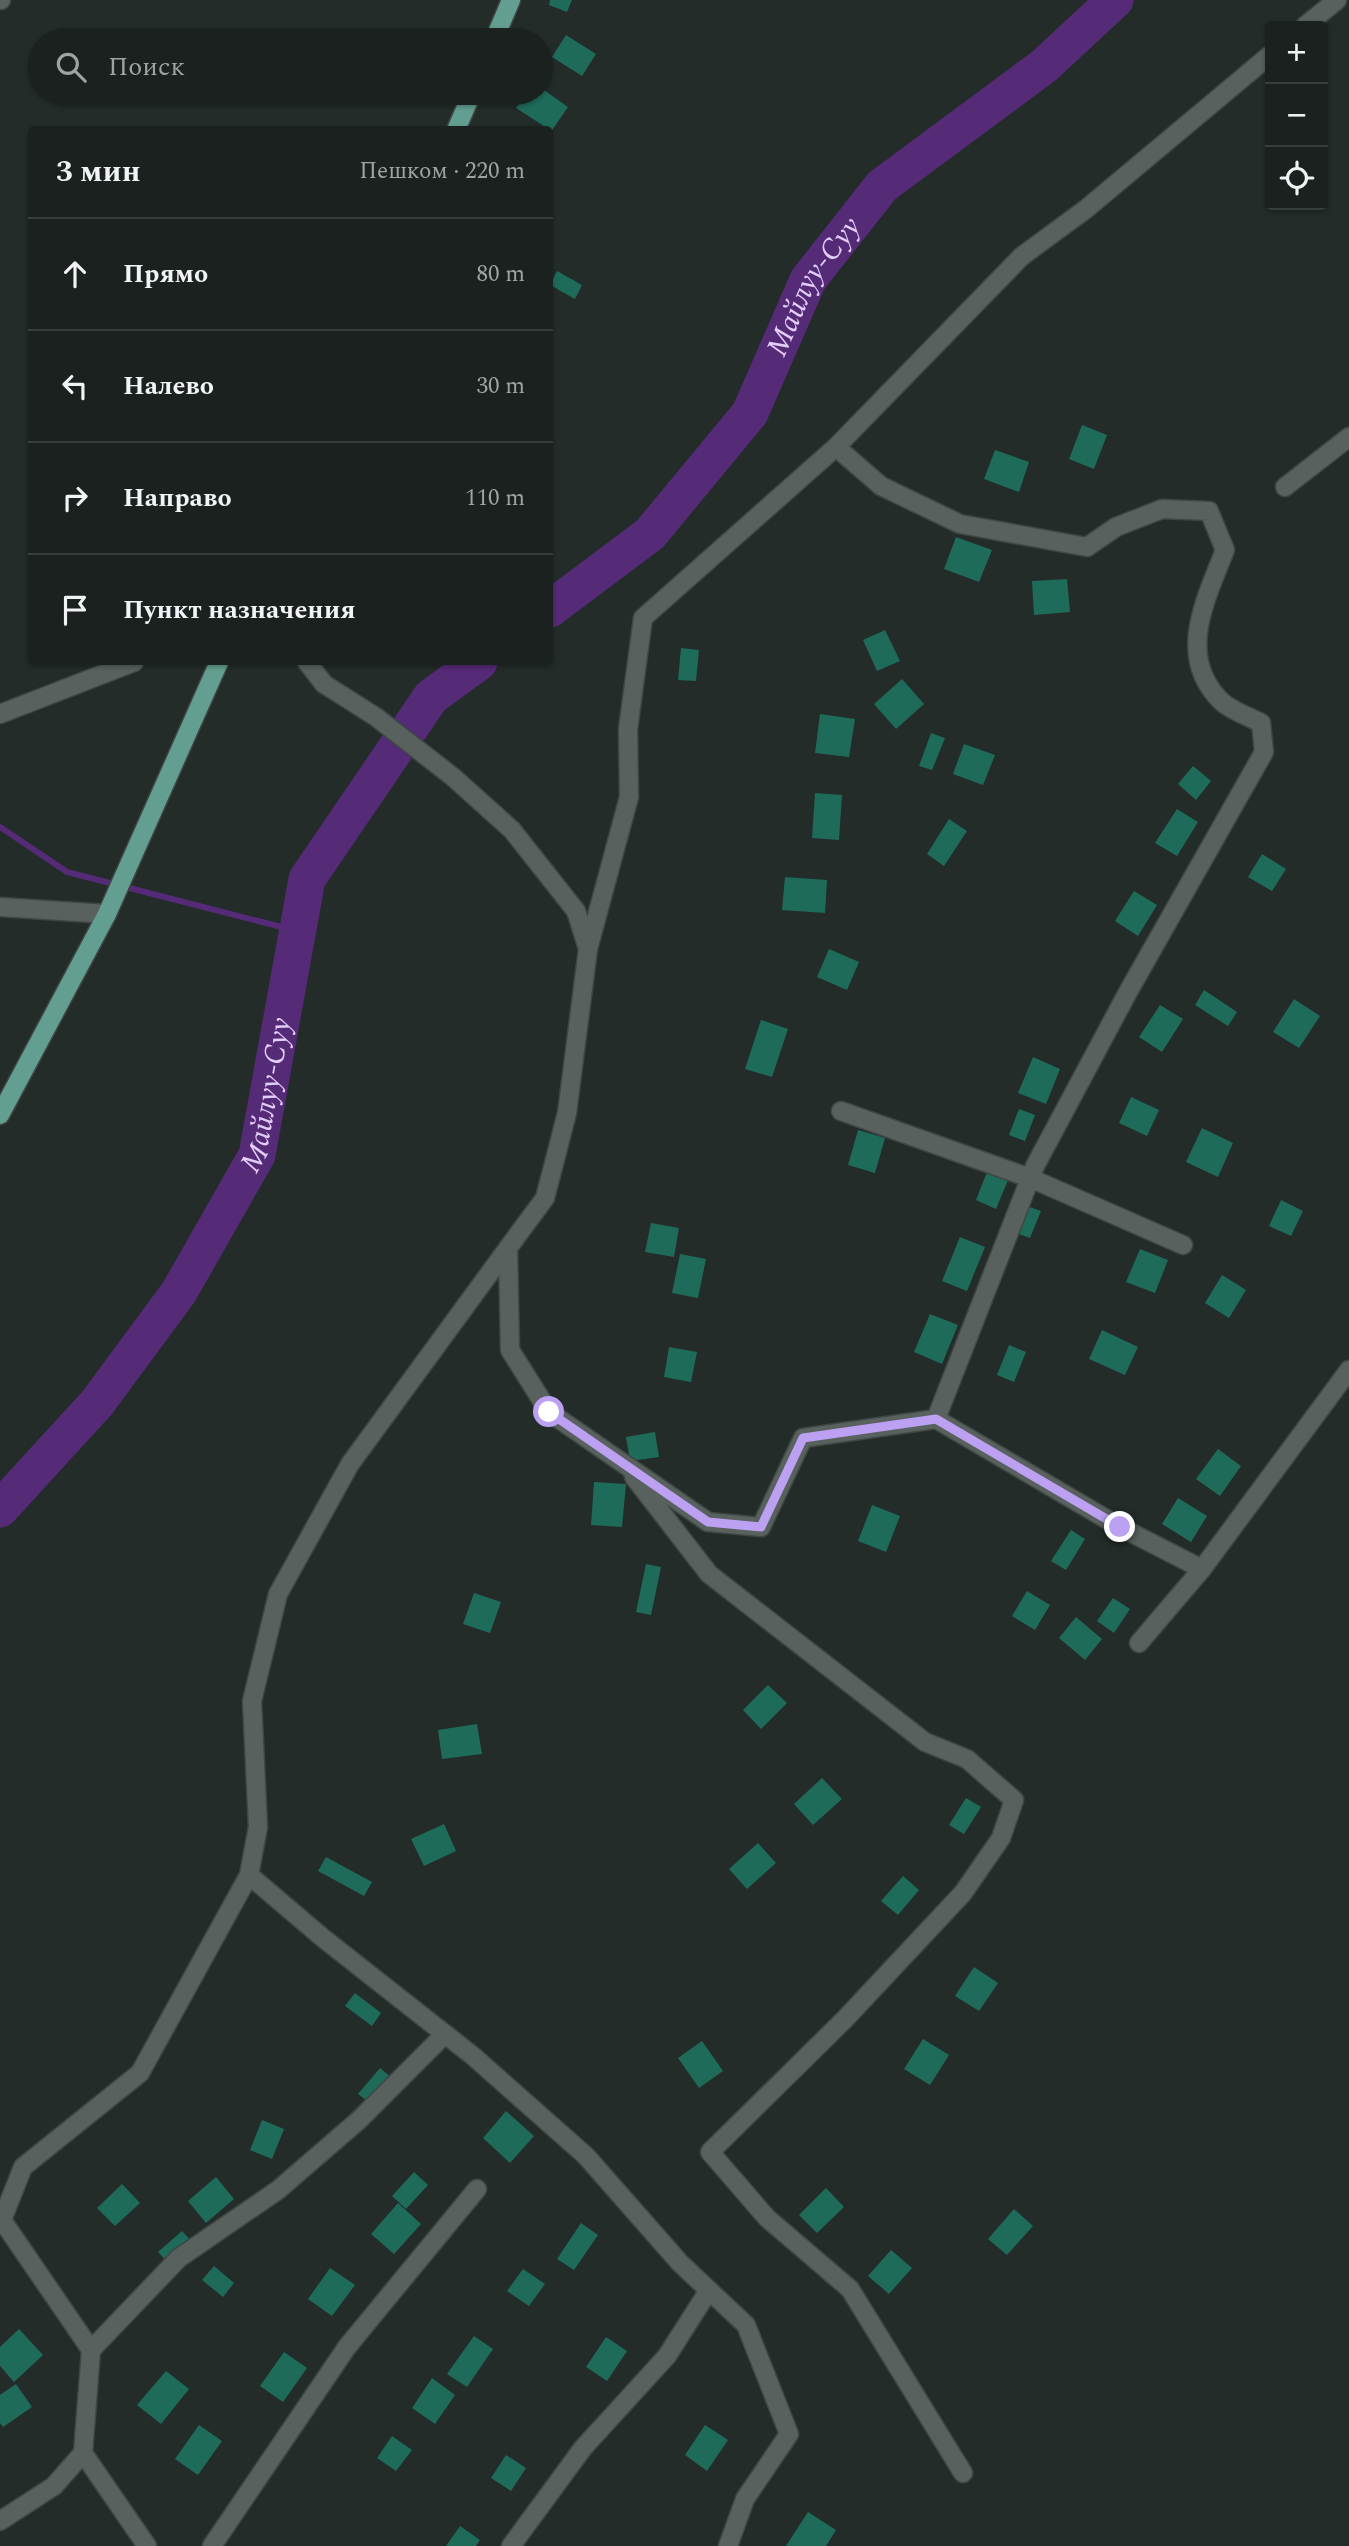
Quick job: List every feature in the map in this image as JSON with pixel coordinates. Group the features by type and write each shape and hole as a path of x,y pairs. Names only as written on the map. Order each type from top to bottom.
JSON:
{"main road":[{"path":"499,28 511,0"},
{"path":"458,126 467,105"},
{"path":"0,1115 111,907 218,665"}],"street":[{"path":"1311,21 1337,0"},
{"path":"0,2521 54,2486 83,2453 91,2350 2,2220 23,2167 140,2074 249,1874 258,1827 252,1702 278,1594 350,1464 545,1198 568,1113 588,949 629,797 628,729 643,618 836,447 1022,256 1086,209 1265,59"},
{"path":"1285,487 1349,437"},
{"path":"836,447 881,486 960,524 1087,547 1116,527 1162,509 1209,511 1226,550 1197,625 1199,669 1223,703 1261,723 1264,752 1128,992 1030,1178 936,1419"},
{"path":"0,714 126,665"},
{"path":"309,665 324,684 376,718 453,777 513,830 576,911 588,949"},
{"path":"0,907 111,907"},
{"path":"841,1111 1030,1178 1183,1245"},
{"path":"508,1248 510,1350 549,1412 708,1522 761,1527 803,1438 936,1419 1120,1527 1202,1569"},
{"path":"1139,1643 1202,1569 1349,1370"},
{"path":"624,1464 709,1574 925,1742 967,1759 1014,1800 1001,1838 963,1893 845,2020 710,2152 767,2218 850,2289 963,2473"},
{"path":"249,1874 323,1938 445,2034 586,2155 680,2263 746,2325 789,2434 745,2499 728,2546"},
{"path":"91,2350 180,2259 278,2190 359,2120 445,2034"},
{"path":"212,2546 347,2347 477,2189"},
{"path":"511,2546 583,2448 667,2356 709,2290"},
{"path":"83,2453 147,2546"}],"building":[{"path":"550,0 572,0 567,12 549,5"},
{"path":"566,35 596,54 582,76 553,55"},
{"path":"553,96 568,107 553,129 553,126 544,126 516,108 518,105 553,105"},
{"path":"557,271 582,285 575,299 553,287"},
{"path":"1082,425 1107,435 1094,469 1069,459"},
{"path":"995,450 1029,462 1019,492 984,479"},
{"path":"956,537 992,550 979,582 944,569"},
{"path":"1067,579 1070,612 1034,615 1032,581"},
{"path":"885,630 900,661 877,671 863,640"},
{"path":"681,648 699,650 696,681 678,680"},
{"path":"902,679 924,704 896,729 874,704"},
{"path":"820,714 855,719 849,757 815,753"},
{"path":"931,733 945,738 932,770 919,766"},
{"path":"964,744 995,755 983,785 953,774"},
{"path":"1193,766 1211,781 1196,800 1178,784"},
{"path":"815,793 842,795 839,840 812,838"},
{"path":"1177,809 1198,822 1177,856 1155,843"},
{"path":"949,819 967,831 944,866 927,854"},
{"path":"1262,854 1286,869 1272,891 1248,877"},
{"path":"785,877 827,880 825,913 782,910"},
{"path":"1134,891 1157,905 1138,936 1115,921"},
{"path":"829,949 859,962 847,990 817,977"},
{"path":"1204,990 1237,1012 1228,1026 1195,1005"},
{"path":"1294,999 1320,1016 1299,1048 1273,1032"},
{"path":"1160,1005 1183,1019 1162,1052 1139,1037"},
{"path":"761,1020 788,1029 772,1077 745,1069"},
{"path":"1033,1057 1060,1069 1046,1104 1018,1093"},
{"path":"1131,1097 1159,1110 1147,1136 1119,1123"},
{"path":"1019,1109 1035,1115 1025,1141 1009,1135"},
{"path":"1202,1128 1233,1143 1218,1177 1186,1162"},
{"path":"858,1130 885,1138 875,1173 848,1165"},
{"path":"987,1172 1008,1180 996,1209 976,1200"},
{"path":"1281,1200 1303,1211 1291,1236 1269,1226"},
{"path":"1027,1206 1041,1211 1030,1238 1016,1233"},
{"path":"651,1223 679,1228 674,1257 645,1252"},
{"path":"960,1237 985,1247 967,1291 942,1281"},
{"path":"1140,1249 1168,1260 1155,1293 1126,1282"},
{"path":"680,1254 706,1259 698,1298 672,1293"},
{"path":"1222,1275 1246,1290 1229,1318 1205,1303"},
{"path":"930,1314 958,1325 942,1364 914,1352"},
{"path":"1102,1330 1138,1347 1125,1375 1089,1359"},
{"path":"1009,1345 1026,1352 1014,1382 997,1375"},
{"path":"669,1347 697,1352 691,1382 664,1377"},
{"path":"655,1432 659,1457 630,1461 626,1437"},
{"path":"1218,1449 1241,1466 1220,1496 1196,1479"},
{"path":"594,1482 626,1484 622,1527 591,1525"},
{"path":"1178,1498 1207,1516 1191,1542 1162,1524"},
{"path":"872,1505 900,1516 886,1552 858,1541"},
{"path":"1071,1530 1085,1539 1066,1570 1051,1561"},
{"path":"646,1564 661,1567 651,1615 636,1612"},
{"path":"1027,1591 1050,1605 1035,1630 1012,1616"},
{"path":"474,1593 501,1602 490,1633 463,1624"},
{"path":"1113,1598 1130,1609 1114,1633 1097,1621"},
{"path":"1076,1617 1102,1639 1085,1660 1059,1638"},
{"path":"768,1685 787,1703 761,1729 743,1710"},
{"path":"477,1724 482,1754 442,1759 438,1730"},
{"path":"822,1778 842,1799 813,1825 794,1804"},
{"path":"966,1798 981,1807 964,1834 949,1825"},
{"path":"444,1824 456,1851 424,1866 411,1839"},
{"path":"758,1843 776,1863 747,1889 729,1869"},
{"path":"326,1857 372,1882 364,1896 318,1871"},
{"path":"903,1876 919,1890 898,1915 881,1901"},
{"path":"974,1967 998,1983 979,2011 955,1996"},
{"path":"355,1993 381,2013 372,2026 345,2006"},
{"path":"923,2039 949,2055 930,2085 904,2069"},
{"path":"702,2041 723,2071 699,2088 678,2058"},
{"path":"380,2068 392,2078 371,2104 358,2094"},
{"path":"506,2111 534,2136 510,2163 483,2138"},
{"path":"262,2120 284,2129 272,2159 250,2150"},
{"path":"414,2172 428,2185 406,2209 392,2196"},
{"path":"216,2177 234,2199 206,2223 188,2201"},
{"path":"122,2184 140,2203 115,2226 97,2208"},
{"path":"826,2188 844,2207 817,2233 799,2215"},
{"path":"398,2203 421,2224 394,2254 371,2234"},
{"path":"1014,2209 1033,2226 1007,2255 988,2239"},
{"path":"581,2223 598,2235 574,2270 557,2259"},
{"path":"182,2231 192,2242 168,2263 158,2252"},
{"path":"891,2250 912,2268 889,2294 868,2276"},
{"path":"214,2266 234,2283 223,2297 202,2280"},
{"path":"330,2268 355,2285 332,2316 308,2299"},
{"path":"523,2269 545,2284 529,2306 507,2291"},
{"path":"19,2329 43,2355 14,2382 0,2366 0,2347"},
{"path":"474,2336 493,2349 467,2387 447,2374"},
{"path":"606,2337 627,2351 607,2381 586,2367"},
{"path":"284,2352 307,2368 283,2402 260,2386"},
{"path":"166,2371 189,2389 161,2424 137,2405"},
{"path":"432,2378 455,2395 435,2424 412,2408"},
{"path":"16,2384 32,2407 3,2427 0,2423 0,2395"},
{"path":"199,2425 222,2441 198,2475 175,2459"},
{"path":"705,2425 728,2440 707,2471 685,2455"},
{"path":"392,2436 412,2450 396,2471 377,2458"},
{"path":"506,2455 526,2468 511,2491 491,2478"},
{"path":"808,2512 836,2530 826,2546 786,2546"},
{"path":"460,2526 480,2540 476,2546 446,2546"}],"waterway":[{"name":"Майлуу-Суу","path":"553,607 650,534 750,413 808,280 882,186 1044,66 1115,0"},
{"name":"Майлуу-Суу","path":"0,1509 97,1403 179,1292 257,1155 307,879 431,697 475,665"},
{"path":"0,827 67,872 297,931"}],"route":[{"path":"549,1412 708,1522 761,1527 803,1438 882,1424 936,1419 1120,1527"}]}
